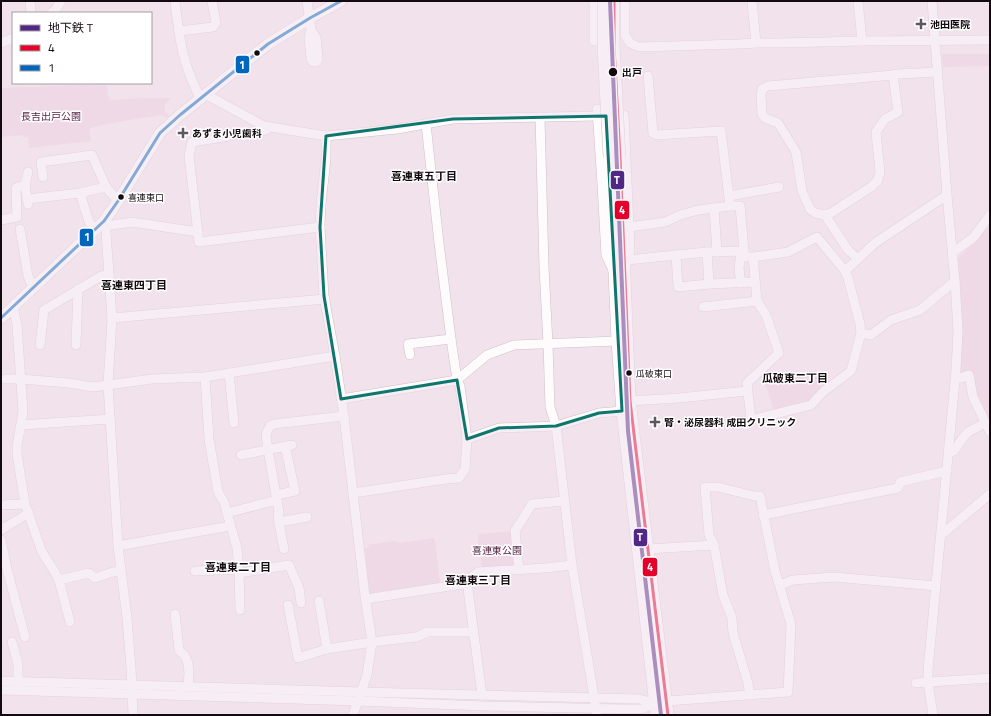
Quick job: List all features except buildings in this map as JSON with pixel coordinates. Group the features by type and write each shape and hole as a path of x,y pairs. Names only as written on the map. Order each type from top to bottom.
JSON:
{"main road":[{"path":"1,318 101,225 118,201 160,133 180,114 268,44 341,1"},
{"path":"603,1 603,48 614,157"},
{"path":"614,1 614,157 619,272 630,401 668,715"},
{"path":"619,272 617,341 622,411 656,715"}],"street":[{"path":"30,1 31,12"},
{"path":"52,12 61,1"},
{"path":"175,1 180,40 185,60 196,89 203,96 264,126 326,136 397,129 453,120 540,117 597,113 624,115 630,250 627,260 619,272 606,256 597,113"},
{"path":"179,31 213,27 216,23 212,1"},
{"path":"307,1 311,30"},
{"path":"594,1 594,41 613,40 625,35"},
{"path":"625,1 625,35 630,43 639,47 756,43 990,40"},
{"path":"752,1 756,43"},
{"path":"858,1 862,41"},
{"path":"932,1 958,331 956,377 930,647 928,682 933,715"},
{"path":"1,43 12,38"},
{"path":"893,76 898,112 884,119 876,132 880,172 878,180 871,187 831,213 815,213 810,209 802,191 796,152 778,123 765,118 762,114 762,89 768,86 893,76 898,74 938,72"},
{"path":"648,76 652,133 657,135 722,131 730,206"},
{"path":"540,117 550,407 556,426 572,565 596,712"},
{"path":"353,493 459,478 465,469 467,439 460,386 457,380 451,339 426,124"},
{"path":"268,126 266,130 192,142 189,156 199,242 320,227"},
{"path":"326,136 326,159 320,227 325,299 344,416 372,642 367,675 354,715"},
{"path":"43,177 41,162 92,155 106,187 118,201"},
{"path":"28,172 25,185 27,202 106,187"},
{"path":"1,220 17,216 16,188 25,185"},
{"path":"729,196 779,187"},
{"path":"80,193 89,222 101,225 132,222 198,232"},
{"path":"845,271 875,243 947,195"},
{"path":"629,228 664,222 680,214 698,210 740,206 742,254 739,262 741,283"},
{"path":"709,284 714,208"},
{"path":"825,214 848,250 858,259"},
{"path":"952,253 973,238 990,215"},
{"path":"101,225 109,275 112,318 108,385 118,546 127,618 134,715"},
{"path":"20,229 28,276 33,288"},
{"path":"627,260 712,252 742,254 753,257 788,252 817,237 845,271 861,333 851,371 823,392 811,405 751,420 747,383 779,353 766,315 757,301 753,257"},
{"path":"676,255 678,287 755,282"},
{"path":"40,345 44,310 101,276 109,275"},
{"path":"861,333 870,335 891,320 920,310 955,281"},
{"path":"76,345 78,289"},
{"path":"112,318 325,299"},
{"path":"703,307 757,301"},
{"path":"13,307 17,325 24,412 17,446 17,454 25,504 42,552 59,580 70,622"},
{"path":"410,356 408,344 451,339"},
{"path":"341,399 457,380 488,355 514,345 617,341"},
{"path":"1,379 68,383 93,387 152,379 205,377 335,356"},
{"path":"229,373 234,423"},
{"path":"956,377 961,378 970,375 973,397 990,432"},
{"path":"205,377 209,439 218,492 224,502 237,548 240,610"},
{"path":"630,401 680,398 747,391"},
{"path":"467,439 499,428 556,426 599,413 622,411"},
{"path":"284,549 278,518 280,512 268,450 267,432 270,426 274,424 344,416"},
{"path":"21,425 110,419"},
{"path":"949,452 954,450 968,432 985,423"},
{"path":"227,513 295,491 288,446 241,455"},
{"path":"764,515 898,488 900,482 947,471"},
{"path":"1,681 358,701 485,711 596,712 642,709 654,703 667,701 750,695 788,692 792,624 775,571 760,496 754,496 718,487 705,487 709,535 714,545 723,594 732,618 733,633 748,683 750,695"},
{"path":"941,535 990,494"},
{"path":"519,570 515,531 532,504 564,501"},
{"path":"1,505 25,504"},
{"path":"1,530 29,513"},
{"path":"279,522 307,517"},
{"path":"118,546 230,526"},
{"path":"1,540 25,637"},
{"path":"648,549 714,545"},
{"path":"195,572 239,571 289,565 299,588 301,603"},
{"path":"366,599 463,584 478,572 572,565"},
{"path":"59,580 88,573 95,578 121,571"},
{"path":"780,585 793,580 834,577 936,586"},
{"path":"466,582 482,695"},
{"path":"318,601 327,650"},
{"path":"288,605 298,658 327,650 372,642 416,637 428,632 473,632"},
{"path":"175,614 179,650 185,656 188,663 188,686"},
{"path":"12,642 18,664 18,681"},
{"path":"916,683 990,678"},
{"path":"1,690 132,689 188,686 639,699 654,703"}],"highlighted area":[{"path":"606,116 622,411 599,413 556,426 499,428 467,439 457,380 341,399 324,296 320,227 326,136 453,119"}],"green space":[{"path":"942,54 990,54 990,66 943,67"},
{"name":"長吉出戸公園","path":"83,85 107,86 110,100 171,98 165,104 165,112 169,116 167,118 162,115 93,127 89,129 91,141 29,148 28,137 23,137 21,135 1,137 1,88"},
{"path":"990,224 990,427 976,397 971,373 959,375 962,346 956,260 974,243"},
{"path":"815,371 822,389 810,403 774,411 765,383"},
{"name":"喜連東公園","path":"513,531 515,566 482,569 478,536 480,534"},
{"path":"433,538 435,540 440,584 371,594 368,592 363,549 369,548 368,545 394,541 401,543"}],"metro line":[{"name":"T","path":"610,1 628,431 661,715"}],"transit line":[{"name":"1","path":"1,318 104,221 160,133 268,44 341,1"},
{"name":"4","path":"614,1 614,46 630,401 668,715"}],"place":[{"name":"池田医院","path":"921,24"},
{"name":"出戸","path":"613,72"},
{"name":"あずま小児歯科","path":"183,133"},
{"name":"喜連東口","path":"121,197"},
{"name":"瓜破東口","path":"629,373"},
{"name":"腎・泌尿器科 成田クリニック","path":"655,422"}],"district":[{"name":"喜連東五丁目","path":"424,176"},
{"name":"喜連東四丁目","path":"134,285"},
{"name":"瓜破東二丁目","path":"795,378"},
{"name":"喜連東二丁目","path":"238,567"},
{"name":"喜連東三丁目","path":"478,580"}]}
